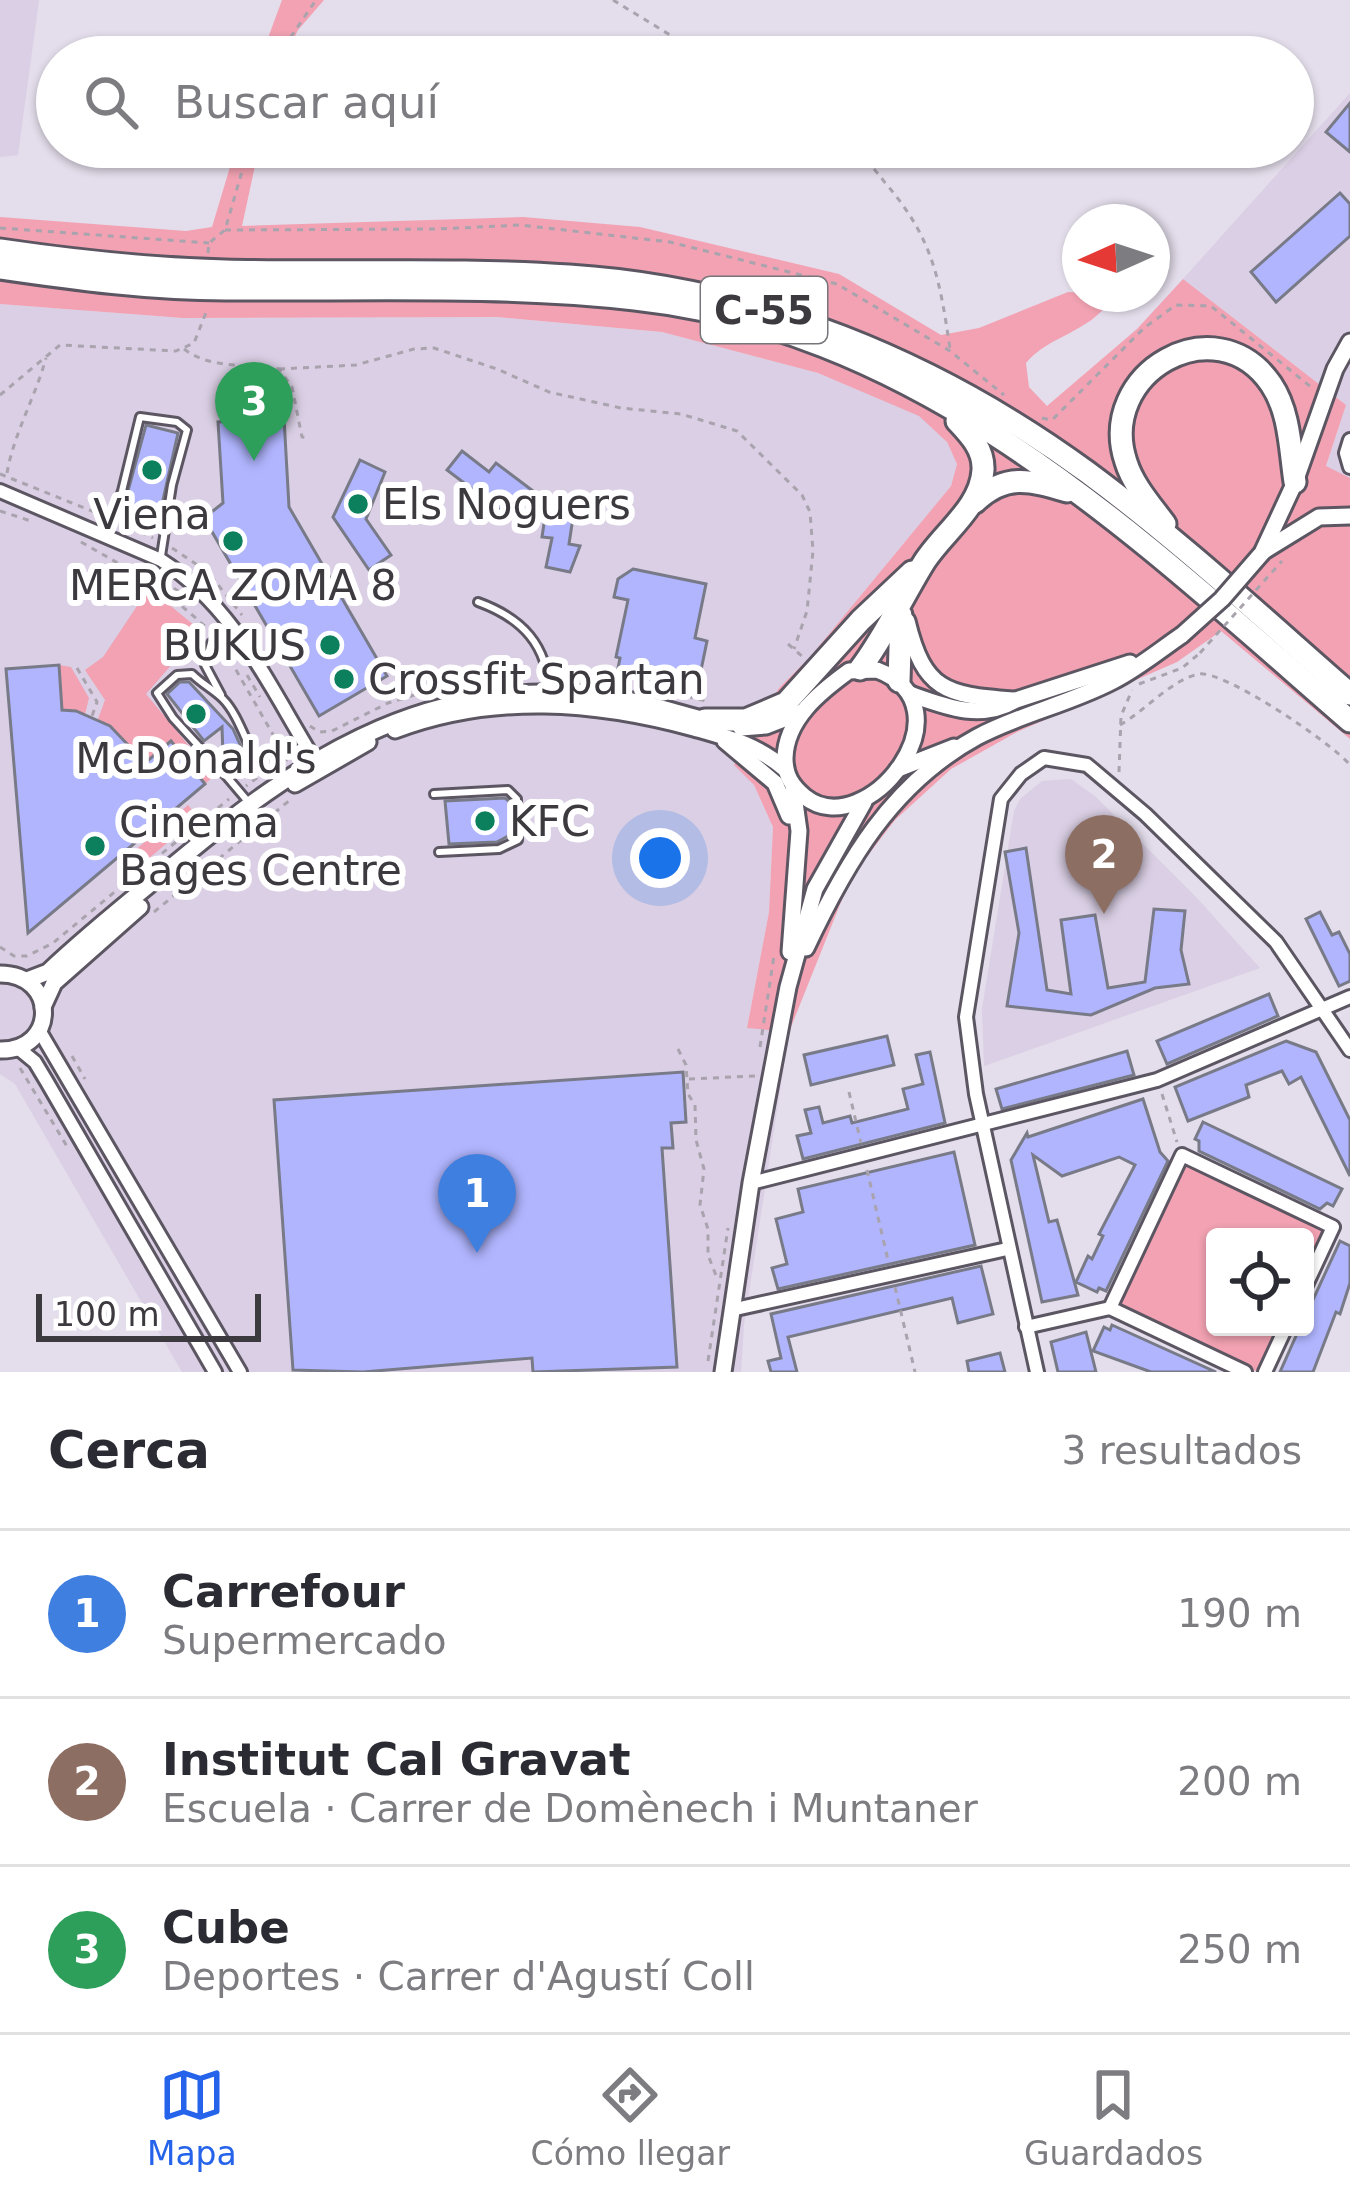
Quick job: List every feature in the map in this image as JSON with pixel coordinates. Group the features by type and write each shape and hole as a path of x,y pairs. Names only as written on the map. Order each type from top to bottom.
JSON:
{"highway":[{"name":"C-55","path":"0,250 166,269 571,276 730,299 812,324 909,363 1024,428 1090,474 1187,553 1350,694"},
{"name":"C-55","path":"0,268 146,285 504,291 639,299 810,339 903,378 1057,477 1350,721"},
{"path":"1187,553 1140,490 1126,465 1120,440 1126,399 1158,364 1174,354 1209,349 1227,351 1260,371 1282,404 1295,482"},
{"path":"708,721 746,720 786,703 861,620 925,560 965,510 983,474 982,460 976,442 937,399"},
{"path":"965,510 1007,480 1026,479 1082,496"},
{"path":"860,669 884,637 925,560"},
{"path":"902,602 905,687"}],"street":[{"path":"895,770 1115,680 1182,635 1222,599 1262,553 1350,342"},
{"path":"1350,440 1346,453 1350,467"},
{"path":"0,491 161,560 223,611 300,722 314,759"},
{"path":"1262,553 1319,517 1350,515"},
{"path":"902,602 916,658 926,673 961,694 1016,700"},
{"path":"788,987 798,854 794,788 785,769 787,737 802,712 849,671 860,669 877,670 947,708 980,712 1000,710 1016,700 1152,655"},
{"path":"723,1372 751,1183 788,987 815,890 865,802 912,747 917,708 905,687"},
{"path":"0,974 27,980 48,972 249,803 314,759 412,714 492,696 608,697 745,727 802,712"},
{"path":"18,1056 39,1030 54,983 249,803 405,727 549,698"},
{"path":"708,721 785,769"},
{"path":"708,721 776,783 798,854"},
{"path":"788,987 851,860 879,818 923,775 974,739"},
{"path":"1037,1372 1007,1249 966,1017 1001,799 1032,765 1044,758 1087,765 1112,784 1276,942 1350,1050"},
{"path":"794,788 815,805 834,809 865,802"},
{"path":"27,980 43,1006"},
{"path":"751,1183 1157,1080 1350,997"},
{"path":"39,1030 240,1372"},
{"path":"0,1050 34,1062 215,1372"},
{"path":"1110,1308 1182,1155 1333,1228"},
{"path":"1314,1268 1333,1228 1350,1219"},
{"path":"731,1310 1007,1249"},
{"path":"1026,1327 1110,1308 1245,1372"},
{"path":"1265,1372 1282,1336"}],"lane":[{"path":"105,535 122,491 140,417 177,422 187,430 172,485 161,560"},
{"path":"478,602 511,616 530,634 548,670 549,698"},
{"path":"228,778 241,759 253,752 205,665 211,643 233,626"},
{"path":"223,698 192,674 177,675 157,693 173,718 249,803"},
{"path":"434,794 508,790 517,799 518,840 499,849 439,852"}],"path":[{"path":"291,36 316,0"},
{"path":"613,0 672,36"},
{"path":"0,228 209,243 225,230 243,168"},
{"path":"872,168 923,233 938,276 950,351"},
{"path":"225,230 438,230 520,225 630,234 837,284 950,351 1013,402"},
{"path":"208,253 209,243"},
{"path":"1034,416 1052,420 1162,313 1175,305 1196,303 1211,306 1325,401"},
{"path":"0,394 60,345 137,351 183,348 194,343 208,308"},
{"path":"183,348 195,358 216,364 279,369 356,365 434,348 549,392 621,408 681,414 728,427 761,452 808,503 813,551 807,611 794,650"},
{"path":"0,474 6,476 12,445 36,394 46,356"},
{"path":"279,369 292,387 302,437 310,438"},
{"path":"0,508 38,518"},
{"path":"0,508 45,526"},
{"path":"0,947 14,956 27,956 53,943 281,760 280,743 219,637 146,578 65,533"},
{"path":"74,533 125,558"},
{"path":"1114,693 1182,668 1282,561"},
{"path":"142,567 183,595"},
{"path":"142,878 249,803 285,763 289,750 207,618"},
{"path":"77,668 97,702 92,716"},
{"path":"1120,724 1147,709 1179,681 1198,674 1220,675 1307,728 1350,765"},
{"path":"300,722 310,732 331,736 419,698 510,685"},
{"path":"1112,784 1122,767 1120,724 1126,698 1135,686"},
{"path":"626,691 708,721"},
{"path":"300,722 319,732 332,731 398,700"},
{"path":"146,919 301,792"},
{"path":"57,950 124,893"},
{"path":"758,1058 775,953"},
{"path":"67,1049 76,1063"},
{"path":"678,1049 695,1106 696,1140 704,1169 700,1205 708,1229 708,1255 718,1279"},
{"path":"18,1056 33,1090"},
{"path":"687,1079 755,1079"},
{"path":"1157,1080 1182,1155"},
{"path":"849,1092 915,1372"},
{"path":"707,1372 730,1212"}],"shaded area":[{"path":"0,0 39,0 18,155 0,157"},
{"path":"282,0 324,0 295,36 269,36"},
{"path":"1350,93 1350,478 1326,467 1346,405 1183,279 1283,168 1314,168 1314,133"},
{"path":"230,168 254,168 242,226 523,217 640,227 839,274 941,335 979,328 1062,294 1062,312 1101,312 1026,363 1029,387 1047,406 1153,312 1170,312 1170,293 1183,279 1346,405 1326,466 1350,478 1350,739 1221,631 1177,662 1017,732 951,769 895,820 851,877 789,1032 747,1028 769,912 773,827 754,785 734,765 779,688 951,486 957,464 947,442 919,416 818,373 662,332 497,317 183,318 0,304 0,217 186,231 212,227"},
{"path":"0,304 183,318 497,317 662,332 818,373 920,416 947,442 957,464 951,486 779,688 754,785 773,827 769,912 747,1027 789,1032 741,1372 182,1372 15,1084 0,1074"},
{"path":"149,588 201,631 146,694 214,776 205,784 171,742 139,769 122,737 98,719 105,700 85,670 103,657"},
{"path":"59,665 71,667 89,698 85,714 62,710"},
{"path":"1071,779 1096,797 1196,897 1260,968 984,1066 982,1009 1014,811 1020,799 1042,781"},
{"path":"188,805 198,817 128,876 133,852"},
{"path":"1184,1165 1324,1232 1314,1253 1314,1228 1206,1228 1206,1336 1275,1336 1258,1372 1118,1305"}],"building":[{"path":"1350,103 1350,152 1326,132"},
{"path":"1340,193 1350,204 1350,236 1276,302 1251,272"},
{"path":"284,418 289,507 387,676 319,716 204,518 223,503 218,422"},
{"name":"Viena","path":"146,425 178,433 159,518 123,509"},
{"path":"462,451 489,472 496,463 537,494 501,511 447,470"},
{"path":"360,460 385,472 366,519 391,555 369,570 333,517"},
{"path":"548,497 588,497 586,513 574,511 569,544 580,546 570,572 546,567 552,538 542,537"},
{"path":"633,569 706,584 695,638 707,641 700,675 692,673 690,686 617,673 628,600 614,597 618,579"},
{"path":"59,665 62,710 110,726 131,748 139,768 171,741 205,784 28,933 6,669"},
{"path":"180,682 189,682 233,729 242,749 227,764 222,727 204,741 167,694"},
{"path":"505,798 510,802 510,835 497,842 449,844 445,801"},
{"path":"1026,848 1047,990 1071,994 1061,920 1095,915 1108,988 1145,982 1154,909 1185,911 1181,950 1189,984 1155,988 1091,1015 1007,1006 1019,933 1005,852"},
{"path":"1320,912 1332,935 1339,932 1350,954 1350,981 1339,986 1306,919"},
{"path":"1269,994 1278,1016 1167,1064 1157,1041"},
{"path":"887,1036 894,1065 811,1085 804,1055"},
{"path":"1286,1041 1316,1052 1350,1120 1350,1176 1301,1077 1289,1084 1282,1071 1246,1085 1249,1097 1188,1121 1175,1087"},
{"path":"1127,1051 1134,1075 1002,1109 996,1089"},
{"path":"930,1052 945,1123 803,1159 797,1136 811,1133 805,1110 819,1107 823,1123 850,1116 852,1123 908,1109 903,1089 923,1084 916,1055"},
{"path":"683,1072 686,1122 671,1123 673,1148 662,1148 677,1367 533,1372 532,1358 363,1372 293,1370 274,1100"},
{"path":"1143,1099 1160,1152 1168,1161 1106,1291 1076,1282 1088,1256 1092,1259 1103,1236 1099,1234 1135,1165 1119,1157 1062,1176 1033,1155 1049,1222 1057,1220 1078,1295 1042,1302 1011,1160 1027,1133 1028,1137"},
{"path":"1203,1122 1342,1189 1333,1206 1327,1203 1320,1209 1199,1151 1195,1139"},
{"path":"954,1152 975,1245 778,1289 772,1268 787,1264 776,1219 803,1212 798,1189"},
{"path":"1340,1241 1350,1246 1350,1283 1313,1372 1280,1372 1296,1336 1314,1336 1314,1297"},
{"path":"981,1266 993,1314 958,1323 952,1298 788,1337 797,1372 771,1372 768,1361 781,1358 771,1314"},
{"path":"1112,1325 1216,1372 1151,1372 1093,1351 1104,1327 1110,1330"},
{"path":"1086,1332 1096,1372 1058,1372 1051,1342"},
{"path":"1000,1353 1005,1372 969,1372 967,1361"}],"place":[{"name":"Cube","path":"254,461"},
{"name":"Viena","path":"152,470"},
{"name":"Els Noguers","path":"358,504"},
{"name":"MERCA ZOMA 8","path":"233,541"},
{"name":"BUKUS","path":"330,645"},
{"name":"Crossfit Spartan","path":"344,679"},
{"name":"McDonald's","path":"196,714"},
{"name":"KFC","path":"485,821"},
{"name":"Cinema Bages Centre","path":"95,846"},
{"name":"Institut Cal Gravat","path":"1104,914"},
{"name":"Carrefour","path":"477,1253"}]}
